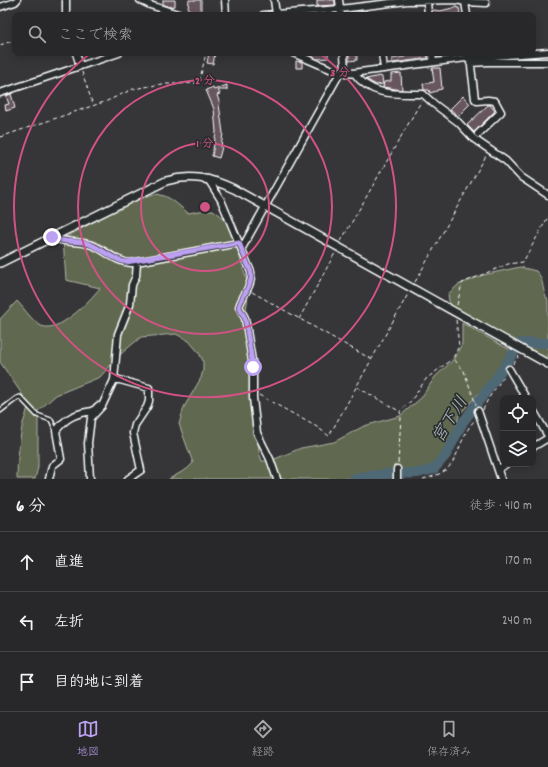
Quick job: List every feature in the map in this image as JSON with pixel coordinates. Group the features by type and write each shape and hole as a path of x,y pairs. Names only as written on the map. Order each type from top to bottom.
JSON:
{"street":[{"path":"0,7 17,0"},
{"path":"66,0 66,12"},
{"path":"140,0 172,12"},
{"path":"225,0 226,12"},
{"path":"274,0 276,12"},
{"path":"339,0 340,12 407,1 456,0 486,3"},
{"path":"427,1 428,12"},
{"path":"465,2 467,12"},
{"path":"536,53 548,52"},
{"path":"77,56 80,66"},
{"path":"0,93 110,56"},
{"path":"300,56 343,73 354,73 433,62 500,56"},
{"path":"52,237 64,242 81,242 92,245 122,262 137,262 241,246 343,73 344,56"},
{"path":"382,56 384,69"},
{"path":"432,56 433,62"},
{"path":"470,58 488,62 548,62"},
{"path":"470,58 475,99 478,101 495,101 501,112 478,134"},
{"path":"354,73 360,81 376,90 403,95 423,94 458,122 474,139 506,161 521,177 548,195"},
{"path":"0,263 166,181 188,177 208,178 222,183 548,364"},
{"path":"208,178 221,200 251,272 251,280 239,307 245,318 253,367 253,392 257,433 270,459 277,479"},
{"path":"90,479 88,443 91,418 102,406 108,396 114,380 118,334 130,304 132,286 136,276 137,262"},
{"path":"509,369 524,395"},
{"path":"114,380 120,380 149,388 149,401 147,407 135,425 133,433 141,470 128,479"},
{"path":"49,479 52,466 61,459 56,431 61,424 77,413 93,411 104,396 108,396"},
{"path":"478,412 501,479"},
{"path":"536,415 548,437 536,445"},
{"path":"498,470 502,467"},
{"path":"397,469 397,479"}],"lane":[{"path":"0,410 20,397 37,415 51,420 56,431"}],"path":[{"path":"0,45 12,41"},
{"path":"0,137 94,106 133,89 162,84 199,82 205,56"},
{"path":"80,66 94,106"},
{"path":"299,319 424,96"},
{"path":"253,392 317,427 329,436 490,150"},
{"path":"400,411 411,400 426,380 453,358 459,346 455,313 462,283 508,264 522,262 548,217"},
{"path":"247,289 371,360"},
{"path":"453,358 464,371 476,403"},
{"path":"357,387 400,411"},
{"path":"397,469 401,418 400,411"}],"green space":[{"path":"154,194 159,194 168,198 188,213 213,210 226,221 233,235 249,288 245,319 249,335 259,452 262,461 270,461 301,448 334,442 364,426 400,416 421,398 435,377 453,360 462,344 462,323 510,350 491,380 459,415 448,458 443,465 420,473 380,479 169,479 187,469 193,463 179,424 184,407 201,378 203,370 203,361 199,353 189,341 176,334 141,337 122,353 100,377 56,395 38,411 38,467 35,479 17,479 20,440 28,403 0,362 0,319 17,301 35,322 45,327 54,326 72,316 100,288 66,280 63,239 129,202"},
{"path":"520,267 536,271 539,274 544,293 548,300 548,360 453,308 449,301 448,294 458,285 483,275"}],"building":[{"path":"163,0 175,0 175,6 169,7 163,4"},
{"path":"189,0 201,0 201,12 190,12 188,9"},
{"path":"317,0 335,0 335,5 317,6"},
{"path":"457,7 459,8 460,12 432,12 434,10 440,11"},
{"path":"208,56 215,56 213,64 207,63"},
{"path":"312,56 328,56 328,58 317,59"},
{"path":"349,56 357,56 357,60 349,61"},
{"path":"428,56 428,58 392,63 392,59"},
{"path":"296,61 302,62 302,68 296,68"},
{"path":"432,68 440,68 442,89 430,93 429,90 424,90 423,84 434,82"},
{"path":"401,73 402,90 383,87 384,82 391,81 391,74"},
{"path":"380,76 382,77 383,84 376,85 366,79"},
{"path":"227,85 227,90 218,90 220,94 217,95 220,104 223,133 222,147 219,158 212,156 216,132 214,109 206,90 213,87 214,90"},
{"path":"11,94 15,108 6,111 5,105 9,104 6,96"},
{"path":"463,96 470,104 458,116 450,109"},
{"path":"488,105 490,105 495,111 474,132 467,125"}],"waterway":[{"name":"宮下川","path":"354,479 359,477 388,474 418,473 434,469 446,455 463,422 497,377 520,343 548,343"}],"route":[{"path":"52,237 64,242 81,242 92,245 122,262 137,262 145,259 239,243 252,276 250,284 239,307 245,318 253,367"}]}
